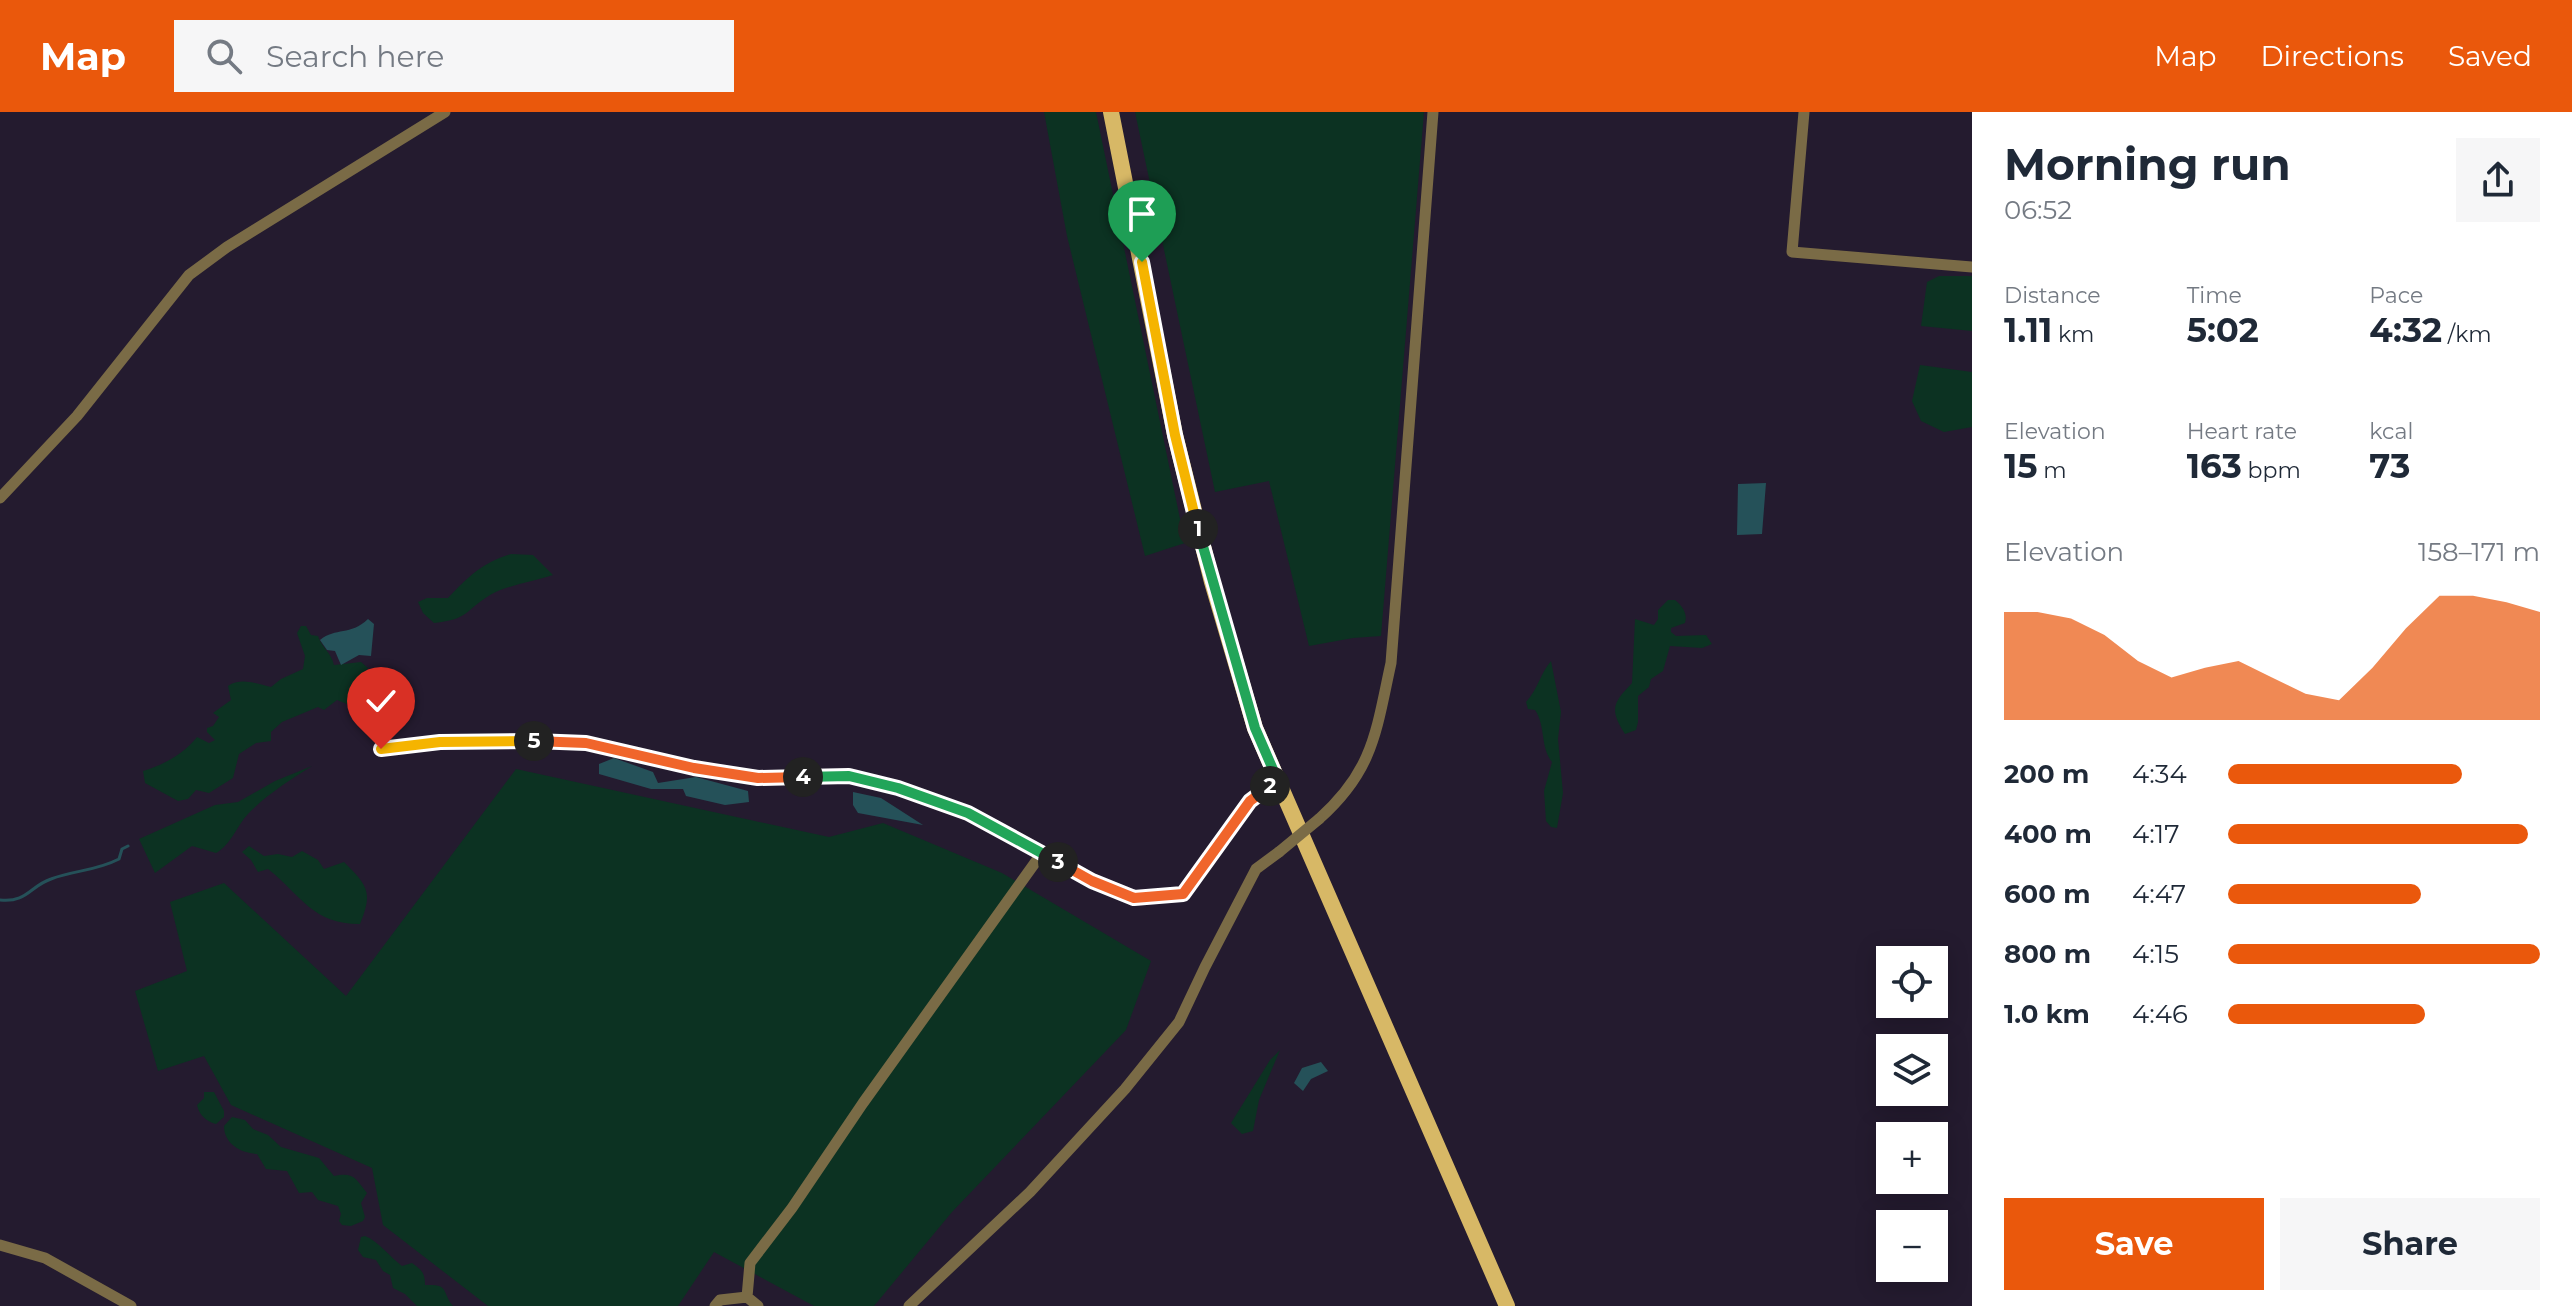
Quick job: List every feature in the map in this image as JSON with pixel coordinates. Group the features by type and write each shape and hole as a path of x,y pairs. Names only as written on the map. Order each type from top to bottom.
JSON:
{"main road":[{"path":"1111,112 1178,449 1212,582 1255,728 1507,1306"}],"street":[{"path":"0,498 77,416 189,275 227,247 445,112"},
{"path":"909,1306 1030,1192 1125,1089 1179,1022 1256,869 1347,793 1361,771 1377,726 1391,663 1433,112"},
{"path":"1804,112 1792,252 1972,267"},
{"path":"381,749 440,742 586,743 694,768 758,778 849,776 898,788 968,813 1092,881 1134,898 1183,894 1250,801 1278,781"},
{"path":"747,1297 750,1263 1042,853"},
{"path":"0,1245 45,1258 131,1306"},
{"path":"715,1306 720,1300 747,1297 758,1306"}],"shaded area":[{"path":"1044,112 1096,112 1185,543 1145,556 1067,236"},
{"path":"1135,112 1424,112 1381,636 1309,646 1269,481 1215,492"},
{"path":"1939,276 1972,276 1972,331 1921,326 1927,282"},
{"path":"1920,365 1972,372 1972,427 1944,432 1921,421 1912,401"},
{"path":"1766,483 1762,534 1737,535 1738,484"},
{"path":"511,554 533,555 553,575 496,592 454,619 434,623 423,613 418,602 427,598 448,598 476,571"},
{"path":"1668,600 1678,602 1686,616 1685,623 1671,628 1671,632 1676,636 1706,635 1712,644 1702,648 1670,646 1663,671 1651,679 1649,687 1638,696 1636,730 1625,734 1615,707 1632,683 1635,619 1654,625 1658,610"},
{"path":"368,619 374,624 371,656 359,655 341,665 335,651 327,650 320,640 355,628"},
{"path":"301,626 306,626 311,635 318,636 334,665 361,662 368,668 361,676 369,678 369,683 358,689 351,702 347,704 337,700 324,710 318,707 282,722 271,732 271,741 256,743 239,754 233,778 209,793 196,790 188,799 178,801 145,783 143,771 173,758 197,737 209,743 215,740 207,728 213,726 219,717 213,713 231,700 228,686 244,682 271,687 303,669 305,656 297,633"},
{"path":"1551,661 1561,712 1558,739 1563,793 1557,828 1546,821 1544,791 1552,762 1538,716 1535,710 1528,709 1526,702"},
{"path":"614,758 653,772 658,783 696,777 748,791 749,802 725,805 686,796 683,789 651,789 599,774 599,764"},
{"path":"312,766 255,807 221,850 216,853 192,846 155,873 139,839 215,805 238,802 275,781"},
{"path":"516,769 829,837 883,823 1002,873 1151,961 1126,1030 952,1212 874,1306 814,1306 714,1252 678,1306 488,1306 383,1225 372,1168 231,1105 204,1056 158,1071 135,991 187,971 170,902 224,883 346,996"},
{"path":"853,792 881,798 923,825 858,813 853,805"},
{"path":"249,846 264,856 278,854 292,857 302,851 318,860 324,869 344,862 366,890 366,904 360,924 344,923 319,914 268,869 258,872 242,852"},
{"path":"1280,1050 1259,1100 1253,1131 1242,1134 1231,1123 1270,1060"},
{"path":"1321,1062 1328,1071 1311,1079 1303,1091 1294,1083 1302,1068"},
{"path":"204,1092 214,1092 224,1111 224,1117 216,1124 204,1118 198,1109"},
{"path":"232,1117 245,1120 253,1129 268,1135 281,1147 319,1158 334,1176 354,1177 367,1193 361,1203 365,1217 363,1221 351,1226 342,1225 338,1206 318,1200 312,1192 299,1193 287,1171 266,1169 257,1154 245,1152 230,1143 224,1126"},
{"path":"365,1236 402,1266 412,1263 424,1275 425,1285 442,1287 453,1306 417,1306 393,1288 390,1275 376,1260 363,1257 358,1250 361,1237"}],"waterway":[{"path":"0,900 22,897 51,879 110,863 119,859 122,849 128,846"}],"route":[{"path":"381,749 440,742 586,743 694,768 758,778 849,776 898,788 968,813 1092,881 1134,898 1183,894 1250,801 1278,781 1255,728 1212,582 1175,435 1142,262"}]}
